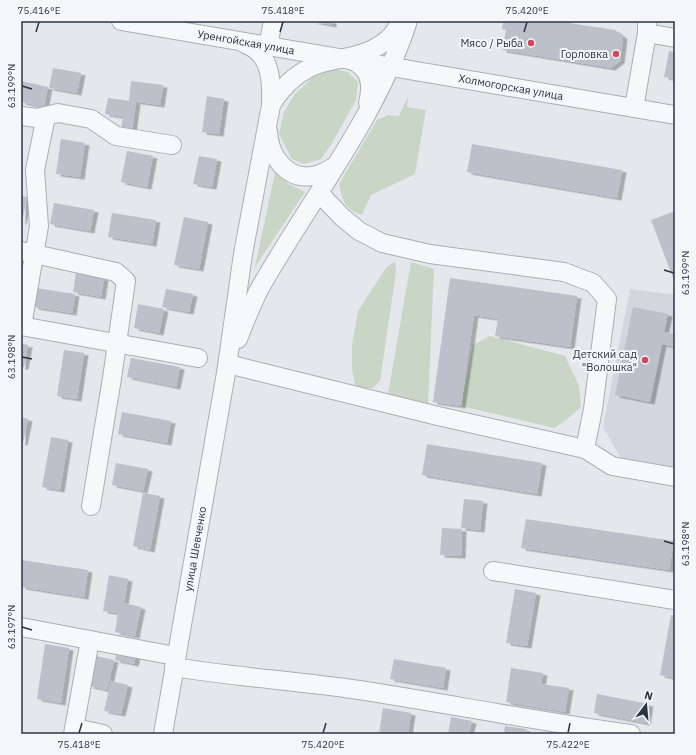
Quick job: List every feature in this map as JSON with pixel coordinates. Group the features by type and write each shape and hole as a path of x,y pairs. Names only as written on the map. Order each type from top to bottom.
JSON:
{"street":[{"name":"Уренгойская улица","path":"121,21 346,58"},
{"path":"268,46 273,21"},
{"path":"228,364 243,254 270,110 278,94 297,74 323,63 346,58 379,45 390,37 401,21"},
{"path":"228,364 263,281 319,193 364,116 391,66 408,21"},
{"path":"634,108 647,27 675,38"},
{"path":"231,39 251,46 263,57 271,79 268,133 270,145 281,165 294,175 313,176 321,174 335,166"},
{"path":"346,58 358,63 363,68 370,81 370,95 364,116"},
{"name":"Холмогорская улица","path":"346,58 675,115"},
{"path":"21,116 37,118 58,113 91,119 116,136 172,145"},
{"path":"46,116 35,170 40,226 28,253 22,326 198,358"},
{"path":"319,193 347,222 359,231 382,243 430,254 564,272 593,283 607,299 593,409 586,449"},
{"path":"28,253 116,272 126,281 91,506"},
{"path":"228,364 438,416 586,449 612,466 675,477"},
{"name":"улица Шевченко","path":"163,734 174,662 228,364"},
{"path":"493,571 675,600"},
{"path":"21,627 90,640 228,676 298,682 359,690 569,726 631,734"},
{"path":"90,640 74,731 103,734"}],"shaded area":[{"name":"Детский сад \"Волошка\"","path":"630,289 669,294 675,293 675,467 621,458 603,427"}],"green space":[{"path":"334,69 348,72 358,82 356,100 332,143 321,159 304,164 292,159 279,134 284,112 295,94 313,77"},
{"path":"408,96 407,107 426,110 415,174 371,195 362,215 356,213 345,204 339,184 377,120 388,115 399,116"},
{"path":"275,173 287,183 305,192 255,267"},
{"path":"395,261 396,272 380,381 373,388 356,388 352,370 352,344 358,311 386,268"},
{"path":"411,262 434,269 428,405 388,394"},
{"path":"490,336 565,356 579,386 581,407 565,421 554,428 461,406 473,345"}],"building":[{"path":"311,21 332,21 332,25"},
{"path":"503,21 556,21 615,30 623,37 620,61 611,68 502,50 506,30 502,29"},
{"path":"669,51 675,52 675,79 664,77"},
{"path":"53,68 81,73 77,93 49,88"},
{"path":"21,81 48,87 44,107 21,102"},
{"path":"131,81 163,85 160,105 131,101 136,102 132,131 121,129 123,117 105,114 108,98 129,101"},
{"path":"207,96 224,99 219,134 202,132"},
{"path":"61,139 85,143 80,177 56,174"},
{"path":"472,144 622,170 617,198 467,172"},
{"path":"127,151 153,156 147,187 121,182"},
{"path":"199,156 217,159 212,187 193,184"},
{"path":"21,196 27,197 22,222 21,222"},
{"path":"54,203 94,210 90,231 50,224"},
{"path":"675,211 675,283 651,220"},
{"path":"112,213 156,220 152,244 108,237"},
{"path":"184,217 208,222 199,269 174,265"},
{"path":"76,273 104,278 101,297 73,292"},
{"path":"450,278 577,296 570,347 495,336 498,319 474,315 461,406 433,402"},
{"path":"36,288 75,294 72,313 34,307"},
{"path":"166,289 193,294 189,312 162,307"},
{"path":"138,304 164,309 159,333 134,328"},
{"path":"633,307 668,314 664,332 675,334 675,347 662,344 650,402 615,395"},
{"path":"21,344 28,345 24,367 21,367"},
{"path":"64,350 84,353 77,399 57,396"},
{"path":"131,358 180,367 176,387 127,377"},
{"path":"122,412 171,421 167,443 118,434"},
{"path":"21,417 28,419 23,443 21,443"},
{"path":"51,437 68,440 60,490 42,487"},
{"path":"427,444 542,463 537,494 422,475"},
{"path":"116,463 148,469 143,491 112,485"},
{"path":"143,493 160,496 150,550 133,546"},
{"path":"464,499 483,501 480,530 461,528"},
{"path":"526,519 674,541 669,570 521,548"},
{"path":"442,528 462,529 461,556 440,555"},
{"path":"21,560 88,570 84,597 21,587"},
{"path":"109,575 128,579 124,603 141,607 135,636 115,632 118,613 103,611"},
{"path":"515,589 536,593 527,646 506,643"},
{"path":"671,615 675,616 675,678 660,675"},
{"path":"45,644 69,648 61,703 37,699"},
{"path":"118,647 137,652 134,664 115,660"},
{"path":"96,656 114,660 107,690 89,686"},
{"path":"394,659 446,668 443,688 390,679"},
{"path":"511,668 543,673 541,684 569,688 565,712 506,702"},
{"path":"111,681 128,685 121,714 104,711"},
{"path":"597,694 649,704 646,723 594,713"},
{"path":"383,708 411,713 408,734 379,734"},
{"path":"451,717 472,721 469,734 448,734"},
{"path":"505,726 526,729 525,734 504,734"}],"place":[{"name":"Мясо / Рыба","path":"531,43"},
{"name":"Горловка","path":"616,54"},
{"name":"Детский сад \"Волошка\"","path":"645,360"}]}
